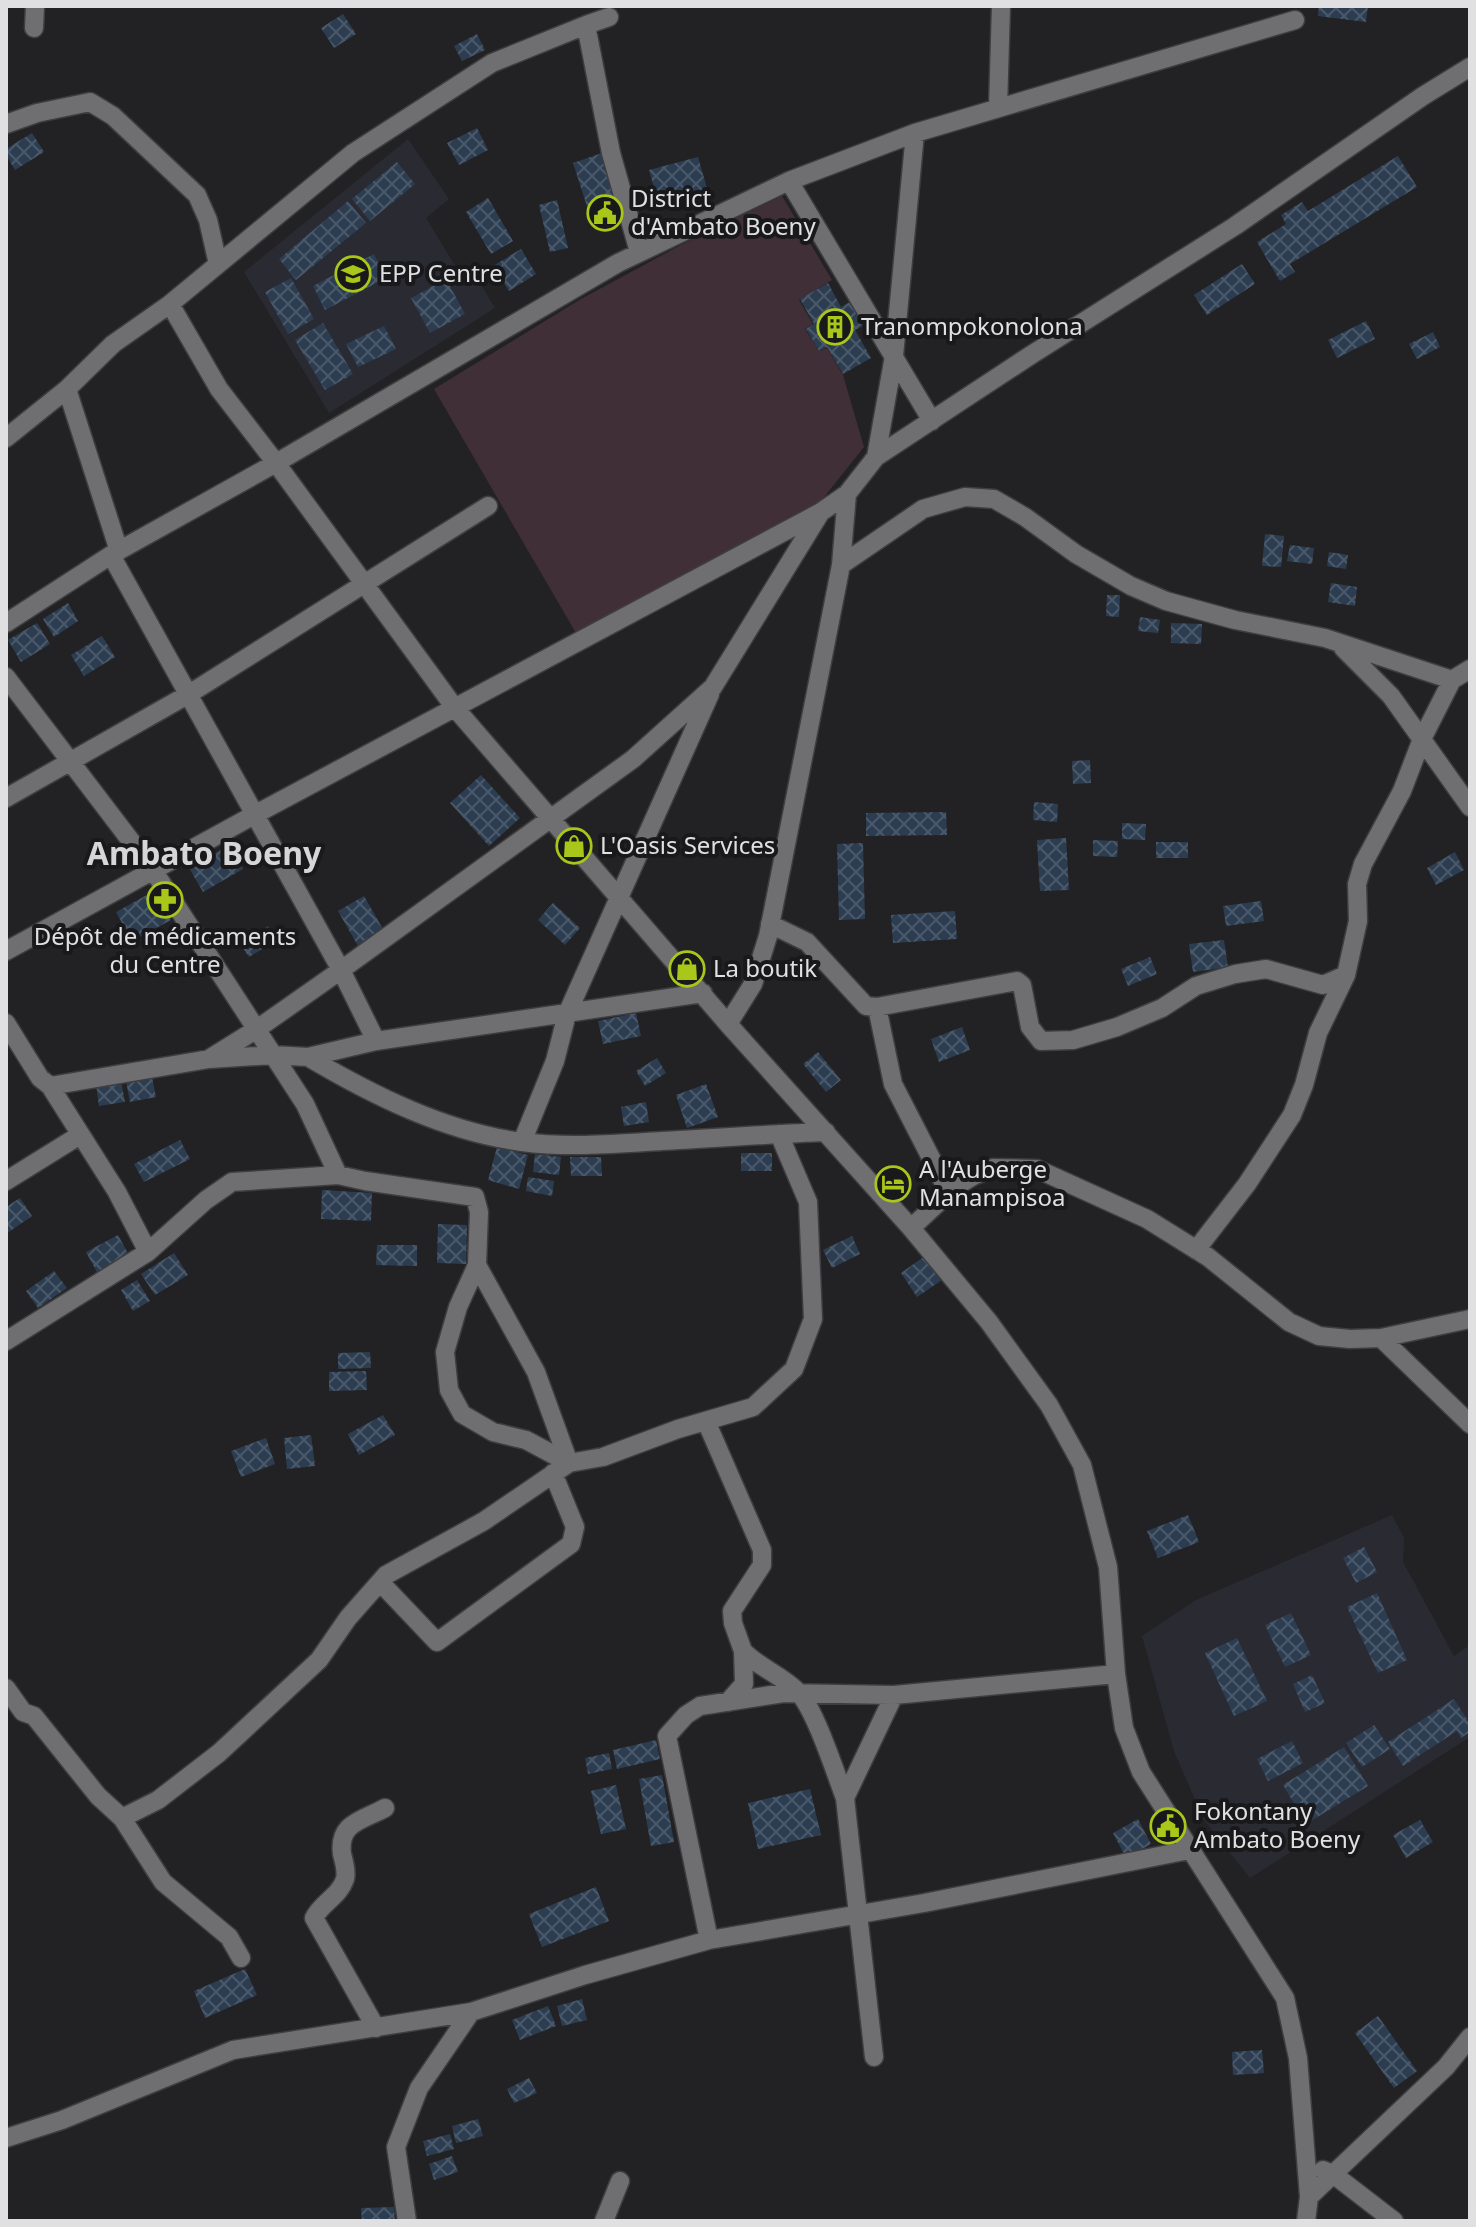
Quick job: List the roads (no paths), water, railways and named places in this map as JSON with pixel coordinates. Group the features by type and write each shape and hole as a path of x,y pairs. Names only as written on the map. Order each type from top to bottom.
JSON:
{"street":[{"path":"34,28 35,6"},
{"path":"998,108 1001,6"},
{"path":"6,438 67,389 113,344 170,304 353,153 492,63 609,17"},
{"path":"6,623 115,553 639,252 789,181 915,133 1295,20"},
{"path":"586,25 611,153 639,252"},
{"path":"9,943 153,870 821,512 847,494 876,457 1235,226 1470,67"},
{"path":"6,124 49,109 90,102 113,116 197,195 208,220 218,264"},
{"path":"876,457 894,356 915,133"},
{"path":"789,181 932,421"},
{"path":"170,304 219,389 455,708 617,898 911,1228 989,1322 1049,1405 1082,1465 1108,1567 1116,1674 1124,1728 1141,1772 1285,1998 1298,2058 1309,2197 1306,2221"},
{"path":"67,389 115,553 254,815 341,970 376,1041"},
{"path":"728,1024 753,984 770,924 841,565 847,494"},
{"path":"841,565 923,509 965,497 994,499 1076,554 1154,596 1235,620 1293,630 1452,680"},
{"path":"6,798 189,694 488,506"},
{"path":"522,1142 555,1061 567,1014 713,687 821,512"},
{"path":"1338,643 1391,696 1470,807"},
{"path":"1196,1250 1247,1184 1292,1115 1318,1033 1346,975 1358,921 1357,884 1363,864 1402,791 1422,739 1452,680 1470,669"},
{"path":"6,677 153,870 305,1104 338,1175"},
{"path":"209,1059 341,970 633,759 713,687"},
{"path":"770,924 807,942 866,1006 877,1007 1017,981 1022,985 1030,1027 1041,1041 1073,1040 1117,1027 1162,1008 1196,986 1235,974 1266,969 1323,985 1346,975"},
{"path":"50,1086 209,1059 273,1055 308,1057 376,1041 703,993"},
{"path":"877,1007 893,1084 949,1193"},
{"path":"6,1023 117,1192 148,1252"},
{"path":"308,1057 355,1085 438,1120 477,1133 522,1142 589,1146 826,1132"},
{"path":"122,1818 158,1800 219,1753 319,1660 348,1618 386,1575 484,1521 561,1468 753,1407 794,1369 813,1319 808,1202 779,1134"},
{"path":"6,1181 80,1135"},
{"path":"911,1228 973,1176 993,1168 1037,1169 1147,1219 1196,1250 1289,1322 1319,1336 1381,1338 1470,1319"},
{"path":"8,1335 148,1252 206,1200 232,1182 338,1175 475,1197 479,1212 477,1265 458,1307 445,1352 449,1390 462,1414 493,1432 526,1440 561,1468"},
{"path":"380,1582 437,1642 571,1544 575,1527 536,1372 477,1265"},
{"path":"1381,1338 1470,1424"},
{"path":"706,1421 762,1550 762,1565 732,1611 743,1651 744,1684 728,1702"},
{"path":"743,1651 754,1663 799,1693 815,1723 845,1798 874,2057"},
{"path":"709,1940 667,1736 686,1715 700,1706 784,1693 894,1695 1116,1674"},
{"path":"6,1688 23,1712 34,1716 98,1796 122,1818 163,1882 229,1937 241,1958"},
{"path":"845,1798 894,1695"},
{"path":"376,2028 314,1918 319,1909 337,1895 346,1875 340,1838 344,1830 385,1808"},
{"path":"6,2138 62,2120 233,2050 471,2012 585,1975 709,1940 924,1903 1189,1850"},
{"path":"407,2221 396,2147 419,2088 471,2012"},
{"path":"1309,2197 1446,2067 1470,2037"},
{"path":"1306,2162 1333,2174 1394,2221"},
{"path":"604,2221 620,2181"}],"place":[{"name":"District d'Ambato Boeny","path":"605,213"},
{"name":"EPP Centre","path":"353,274"},
{"name":"Tranompokonolona","path":"835,327"},
{"name":"L'Oasis Services","path":"574,846"},
{"name":"Dépôt de médicaments du Centre","path":"165,900"},
{"name":"La boutik","path":"687,969"},
{"name":"A l'Auberge Manampisoa","path":"893,1184"},
{"name":"Fokontany Ambato Boeny","path":"1168,1826"}],"district":[{"name":"Ambato Boeny","path":"204,854"}]}
